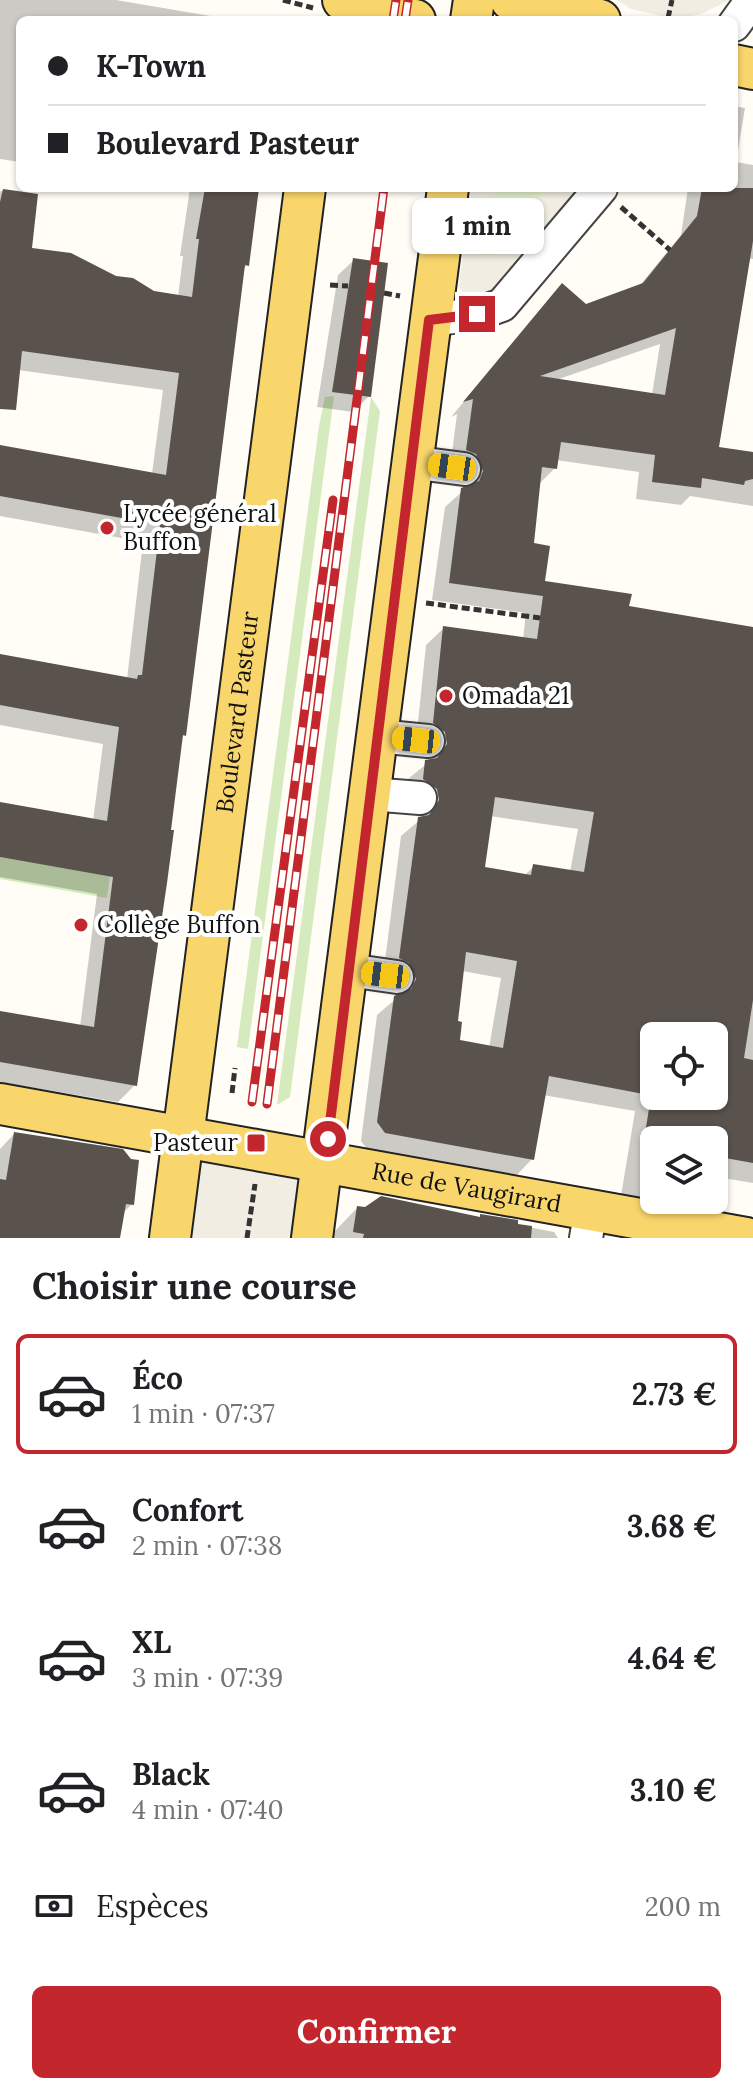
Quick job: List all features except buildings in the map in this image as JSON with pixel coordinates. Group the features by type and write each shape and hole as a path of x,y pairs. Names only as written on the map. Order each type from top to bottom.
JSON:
{"main road":[{"path":"343,0 373,13 391,16"},
{"path":"511,0 583,16"},
{"path":"584,0 598,16"},
{"name":"Boulevard Pasteur","path":"170,1238 304,192"},
{"path":"312,1238 410,462 414,308 447,192"},
{"name":"Rue de Vaugirard","path":"0,1104 324,1160 588,1224 746,1238"}],"street":[{"path":"738,19 752,0"},
{"path":"414,308 477,314 502,305 609,196"},
{"path":"410,462 464,469"},
{"path":"377,736 428,741"},
{"path":"370,794 420,798"},
{"path":"348,970 397,977"}],"path":[{"path":"283,0 317,8"},
{"path":"609,196 670,250"},
{"path":"330,285 348,286"},
{"path":"384,293 414,308"},
{"path":"414,601 540,618"},
{"path":"232,1093 235,1068"},
{"path":"247,1238 256,1180"}],"green space":[{"path":"494,192 544,192 485,262"},
{"path":"334,396 248,1049 237,1047 319,426 325,397"},
{"path":"371,397 380,411 290,1097 277,1105"},
{"path":"0,857 110,876 107,898 0,879"}],"shaded area":[{"path":"617,0 730,0 691,16 662,16 631,9"},
{"path":"471,192 495,192 486,261 544,192 578,192 488,299 476,302 466,297 459,286"},
{"path":"201,1160 301,1177 294,1238 190,1238"}],"railway":[{"path":"394,16 396,0"},
{"path":"406,16 408,0"},
{"path":"267,1104 383,192"},
{"path":"252,1102 333,500"}],"place":[{"name":"Lycée général Buffon","path":"107,528"},
{"name":"Omada 21","path":"446,696"},
{"name":"Collège Buffon","path":"81,925"},
{"name":"Pasteur","path":"256,1143"}],"route":[{"path":"328,1139 429,320 477,314"}]}
